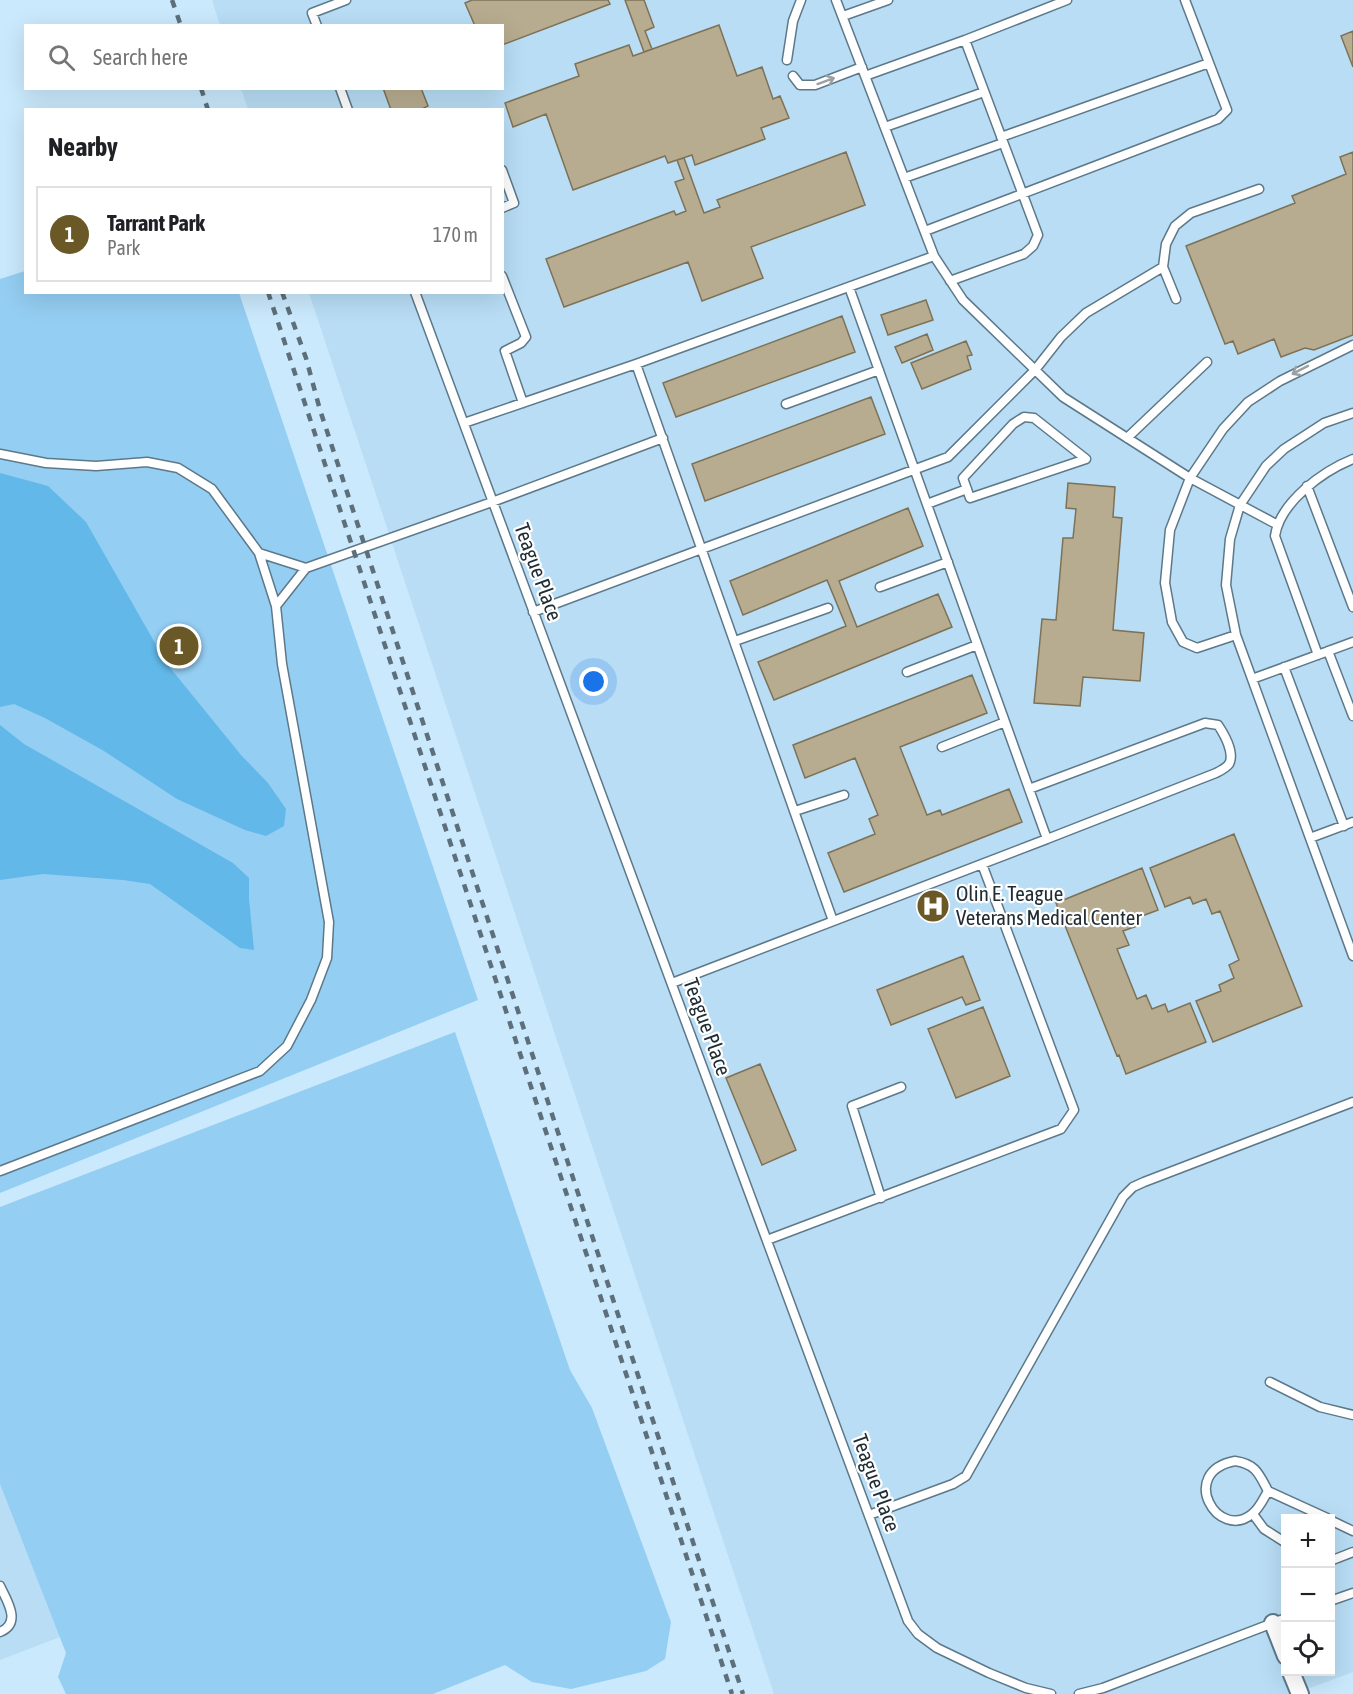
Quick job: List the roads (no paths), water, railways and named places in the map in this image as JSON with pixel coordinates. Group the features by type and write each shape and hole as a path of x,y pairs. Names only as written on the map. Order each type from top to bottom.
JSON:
{"street":[{"path":"1294,1676 1300,1694"}],"lane":[{"path":"316,24 312,12 346,0"},
{"path":"787,60 793,21 801,0"},
{"path":"836,0 934,256 963,300 1063,397 1190,478 1276,524"},
{"path":"843,16 888,0"},
{"path":"793,76 800,85 815,85 864,72 965,40 1067,0"},
{"path":"925,231 1218,118 1227,110 1185,0"},
{"path":"950,281 1023,254 1033,246 1038,235 965,40"},
{"path":"904,178 1209,63"},
{"path":"341,90 347,108"},
{"path":"885,127 984,92"},
{"path":"504,176 514,203 504,207"},
{"path":"1176,299 1163,267 1166,243 1175,226 1191,213 1259,189"},
{"path":"464,423 636,364 934,256"},
{"path":"533,612 948,457 1035,370 1061,337 1086,313 1163,267"},
{"path":"504,281 526,337 521,344 506,351 523,403"},
{"path":"849,287 1047,838"},
{"name":"Teague Place","path":"416,294 908,1621 918,1634 937,1648 1026,1688 1051,1694"},
{"path":"1236,634 1197,648 1183,642 1172,622 1165,583 1170,531 1190,478 1223,429 1248,402 1280,381 1353,345"},
{"path":"1127,438 1206,362"},
{"path":"636,364 833,921"},
{"path":"786,404 879,370"},
{"path":"1353,413 1324,423 1284,449 1266,466 1240,505 1230,539 1226,585 1236,634 1353,956"},
{"path":"1024,417 1034,418 1086,459 970,498 967,489 963,478 1013,424 1024,417"},
{"path":"276,606 306,568 663,438"},
{"path":"0,454 46,463 96,466 147,462 178,468 212,489 259,553 276,606 282,664 329,922 327,958 311,1000 287,1046 260,1071 0,1171"},
{"path":"1318,655 1275,536 1276,524 1307,486 1328,471 1352,461"},
{"path":"1307,486 1353,607"},
{"path":"927,504 967,489"},
{"path":"259,553 306,568"},
{"path":"880,587 948,562"},
{"path":"735,641 828,608"},
{"path":"1252,679 1353,642"},
{"path":"907,672 977,645"},
{"path":"1328,651 1353,716"},
{"path":"1284,667 1344,826"},
{"path":"942,747 1005,722"},
{"path":"672,983 1216,773 1229,764 1231,756 1224,734 1218,725 1205,723 1029,789"},
{"path":"795,811 844,795"},
{"path":"1310,838 1353,822"},
{"path":"767,1240 1061,1129 1074,1110 982,864"},
{"path":"881,1198 852,1106 901,1087"},
{"path":"869,1515 953,1484 966,1476 1123,1197 1133,1187 1353,1102"},
{"path":"1270,1382 1320,1407 1353,1415"},
{"path":"1268,1491 1253,1514 1232,1520 1214,1511 1206,1494 1206,1484 1216,1468 1234,1461 1244,1462 1259,1473 1268,1491 1318,1514"},
{"path":"1253,1514 1264,1529 1281,1540"},
{"path":"1335,1522 1353,1531"},
{"path":"1335,1559 1353,1552"},
{"path":"0,1586 13,1614 5,1630 0,1632"},
{"path":"1335,1599 1353,1593"},
{"path":"1079,1694 1102,1688 1279,1621"}],"railway":[{"path":"172,0 180,24"},
{"path":"202,90 207,108"},
{"path":"269,294 732,1694"},
{"path":"283,294 306,358 320,410 743,1694"}],"place":[{"name":"Tarrant Park","path":"179,646"},
{"name":"Olin E. Teague Veterans Medical Center","path":"933,906"}]}
